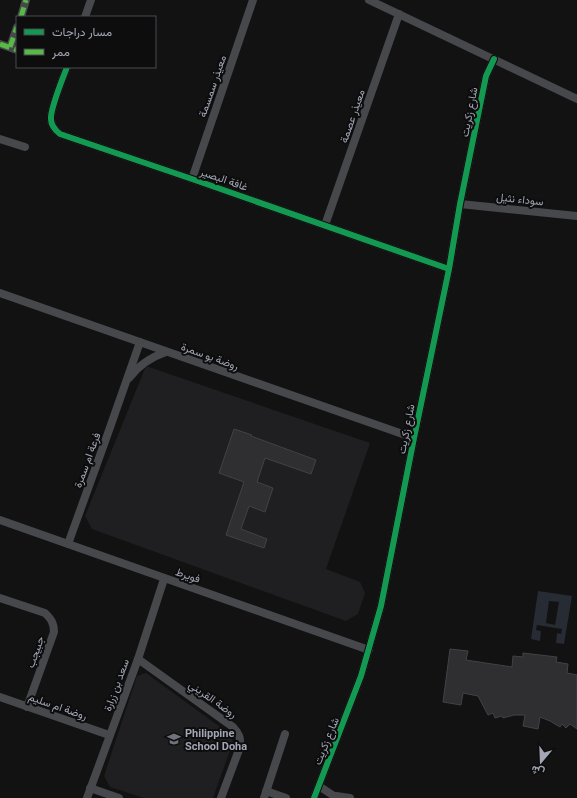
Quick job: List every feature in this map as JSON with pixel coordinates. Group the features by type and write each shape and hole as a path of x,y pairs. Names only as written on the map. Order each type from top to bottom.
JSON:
{"street":[{"path":"21,16 26,0"},
{"path":"85,16 91,0"},
{"name":"معيذر سمسمة","path":"192,179 253,0"},
{"path":"369,0 577,99"},
{"name":"معيذر عصمة","path":"325,225 399,14"},
{"path":"0,44 14,48 16,34"},
{"name":"شارع زكريت","path":"314,798 346,717 370,650 384,592 486,76 494,59"},
{"name":"غافة البصير","path":"67,68 51,114 52,123 57,131 65,136 449,269"},
{"path":"0,139 25,147"},
{"name":"سوداء نثيل","path":"460,204 577,216"},
{"name":"روضة بو سمرة","path":"0,293 414,438"},
{"name":"فرعة ام سمرة","path":"68,544 108,436 140,342"},
{"name":"فرعة ام سمرة","path":"125,383 133,372 143,363 154,356 166,352"},
{"name":"فويرط","path":"0,520 370,650"},
{"name":"سعد بن زرارة","path":"87,798 138,659 164,578"},
{"name":"جبيجب","path":"0,598 45,613 54,624 54,632 27,707"},
{"name":"روضة القريني","path":"138,659 233,727 239,734 240,747 221,798"},
{"name":"روضة ام سليم","path":"0,698 110,735"},
{"path":"285,734 265,794 286,798"},
{"path":"319,786 336,797 350,798"},
{"path":"90,788 118,798"}],"shaded area":[{"path":"146,366 370,443 326,569 360,582 365,593 358,614 346,621 92,529 85,516"},
{"path":"538,591 572,596 564,644 556,643 557,633 561,634 562,629 537,625 536,630 541,631 540,641 531,639","holes":["549,601 559,602 555,625 546,623"]},
{"name":"Philippine School Doha","path":"146,673 231,735 233,742 213,798 144,798 110,787 104,776 137,676"}],"building":[{"path":"234,429 316,460 311,474 265,458 257,482 273,488 265,512 249,506 241,529 267,539 264,548 226,535 244,482 219,473"},
{"path":"450,649 468,651 466,660 512,667 513,656 523,657 523,653 557,657 556,662 568,664 567,673 577,675 577,729 570,724 566,728 562,724 560,727 540,717 538,729 523,726 525,715 514,715 503,718 502,716 495,718 493,713 488,715 478,696 463,693 461,705 443,702"}],"marked path":[{"path":"21,16 26,0"},
{"path":"10,47 16,30"},
{"path":"0,44 16,50"}],"cycle path":[{"path":"314,798 361,676 381,606 449,269 460,204 486,76 494,59"},
{"path":"67,68 51,114 51,121 55,129 60,134 449,269"}],"place":[{"name":"Philippine School Doha","path":"174,739"}]}
